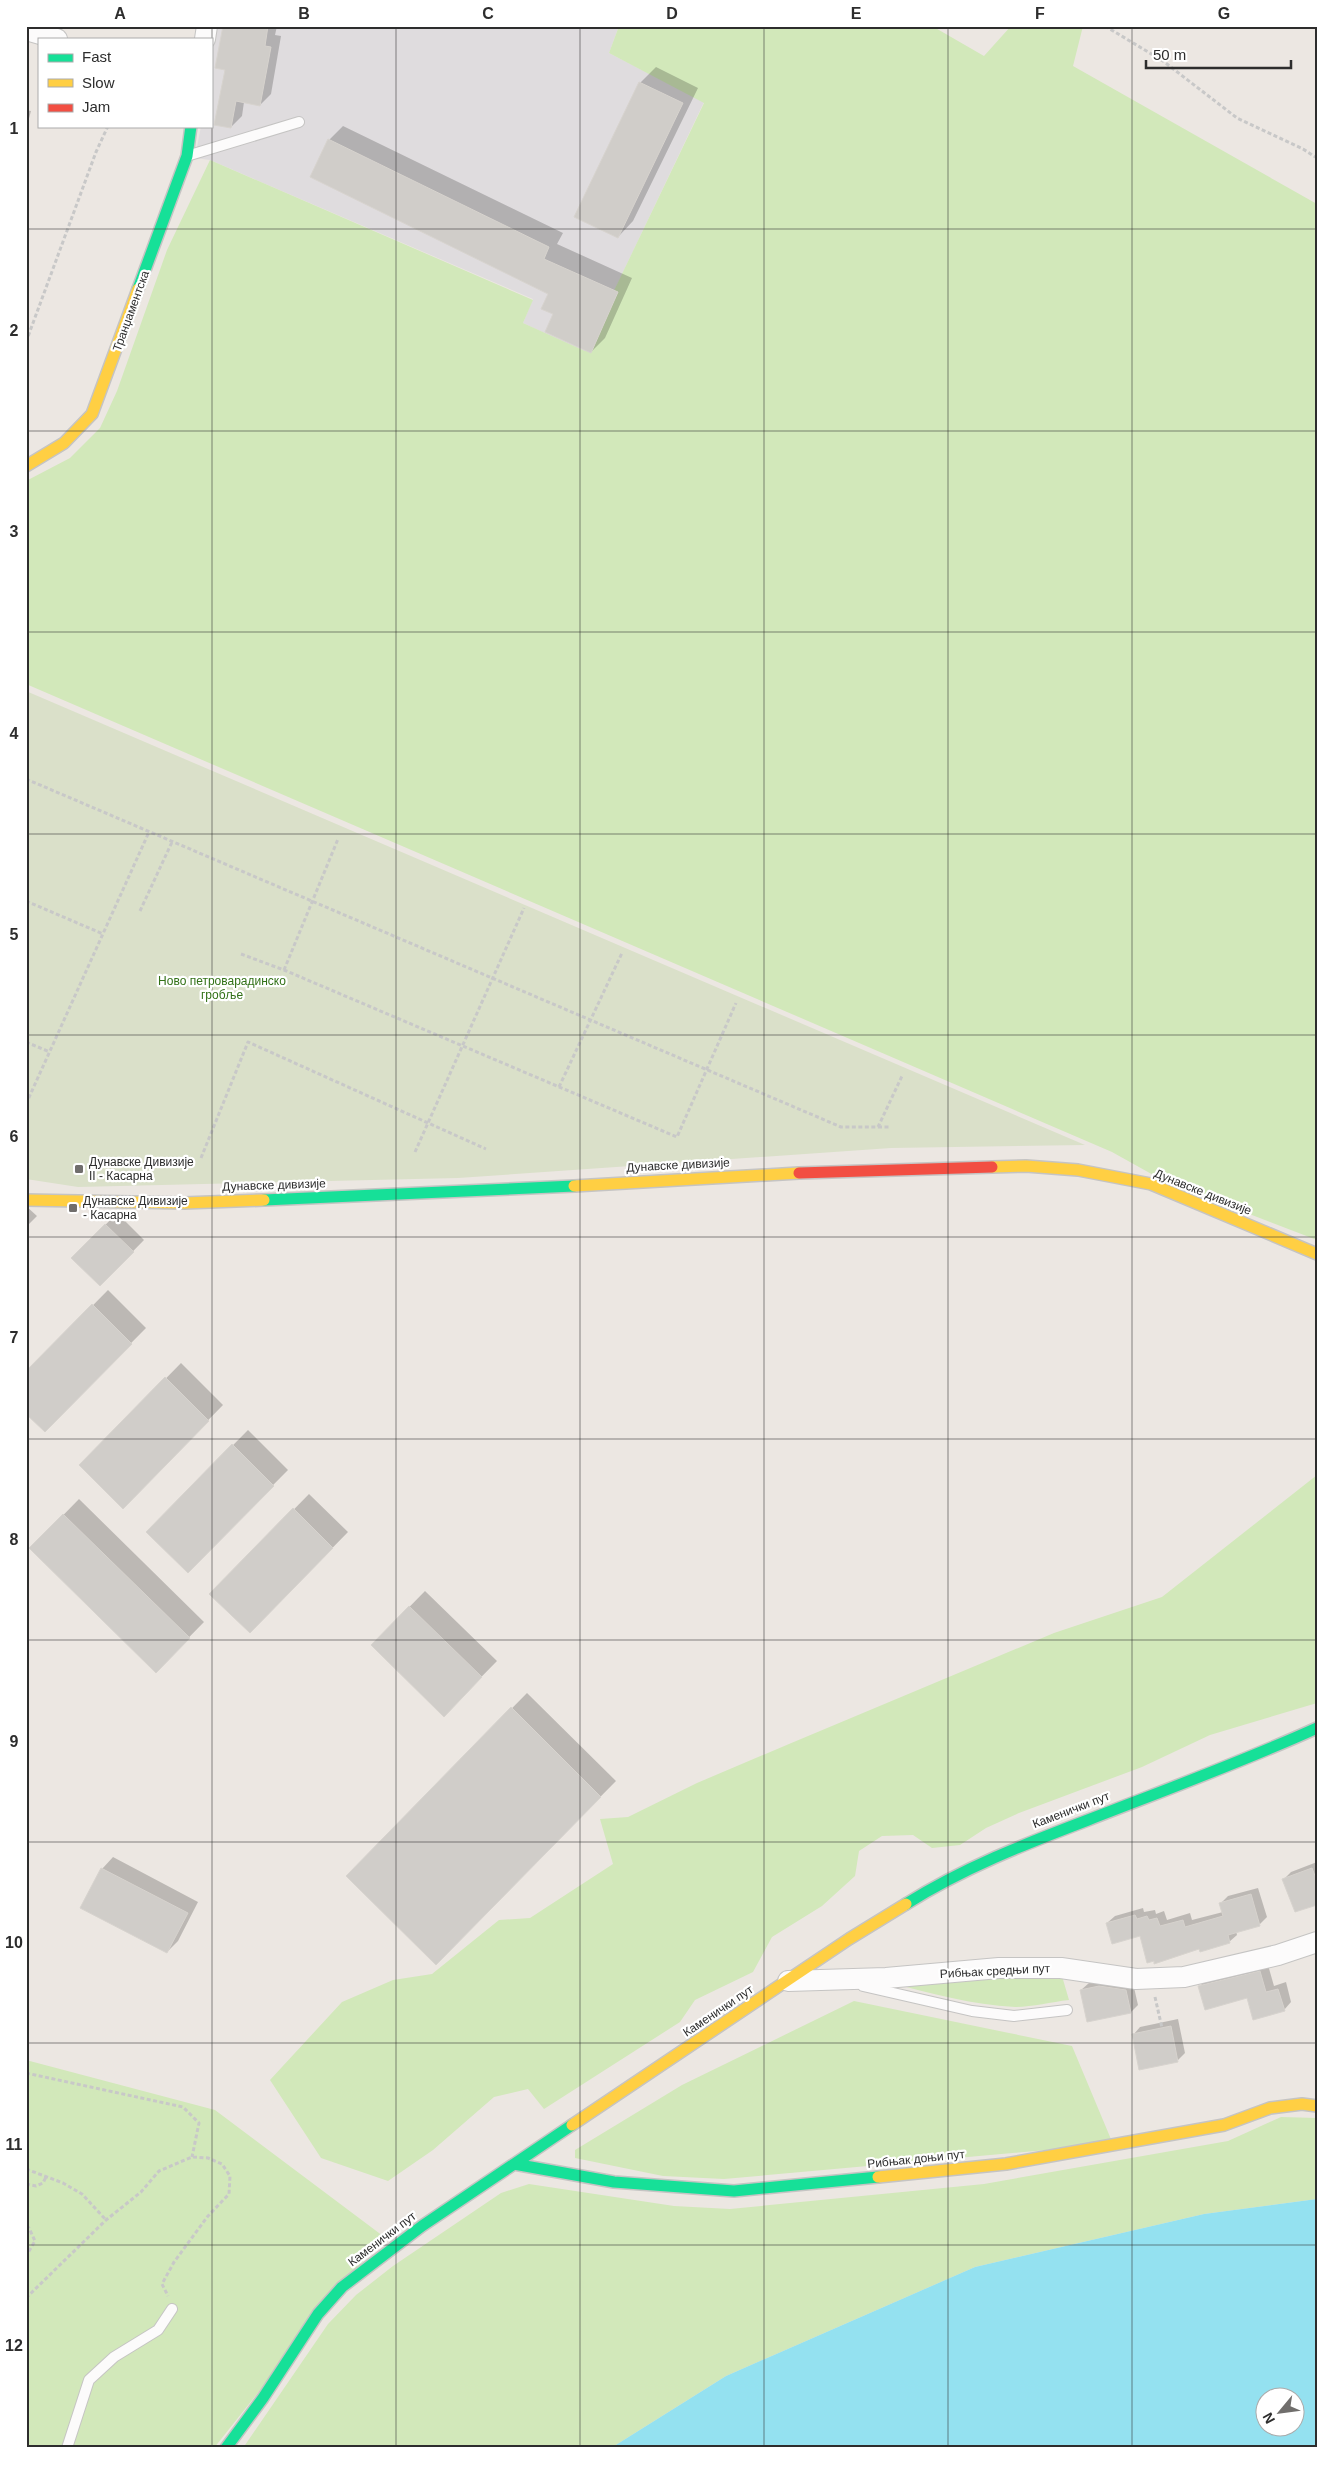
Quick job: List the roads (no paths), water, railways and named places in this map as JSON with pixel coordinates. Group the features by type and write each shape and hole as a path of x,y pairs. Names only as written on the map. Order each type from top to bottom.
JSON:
{"street":[{"path":"26,30 54,38"},
{"name":"Транџаментска","path":"26,466 64,443 92,414 187,156 191,128"},
{"name":"Дунавске дивизије","path":"26,1200 184,1203 466,1192 846,1170 1026,1166 1078,1170 1151,1184 1317,1254"},
{"name":"Каменички пут","path":"226,2448 263,2398 318,2314 342,2287 422,2226 849,1939 928,1890 1004,1852 1273,1748 1317,1728"},
{"name":"Рибњак средњи пут","path":"788,1981 840,1980 1017,1968 1061,1968 1136,1979 1184,1978 1278,1955 1317,1942"},
{"name":"Рибњак доњи пут","path":"514,2164 614,2182 734,2191 1006,2164 1224,2124 1270,2108 1302,2104 1317,2106"}],"lane":[{"path":"187,156 299,122"},
{"path":"840,1980 989,2013 1014,2016 1067,2010"},
{"path":"68,2448 89,2380 114,2357 158,2330 172,2309"}],"water":[{"path":"1317,2199 1317,2448 611,2448 726,2376 975,2267 1204,2214"}],"place":[{"name":"Дунавске Дивизије II - Касарна","path":"79,1169"},
{"name":"Дунавске Дивизије - Касарна","path":"73,1208"}],"park label":[{"name":"Ново петроварадинско гробље","path":"222,988"}]}
